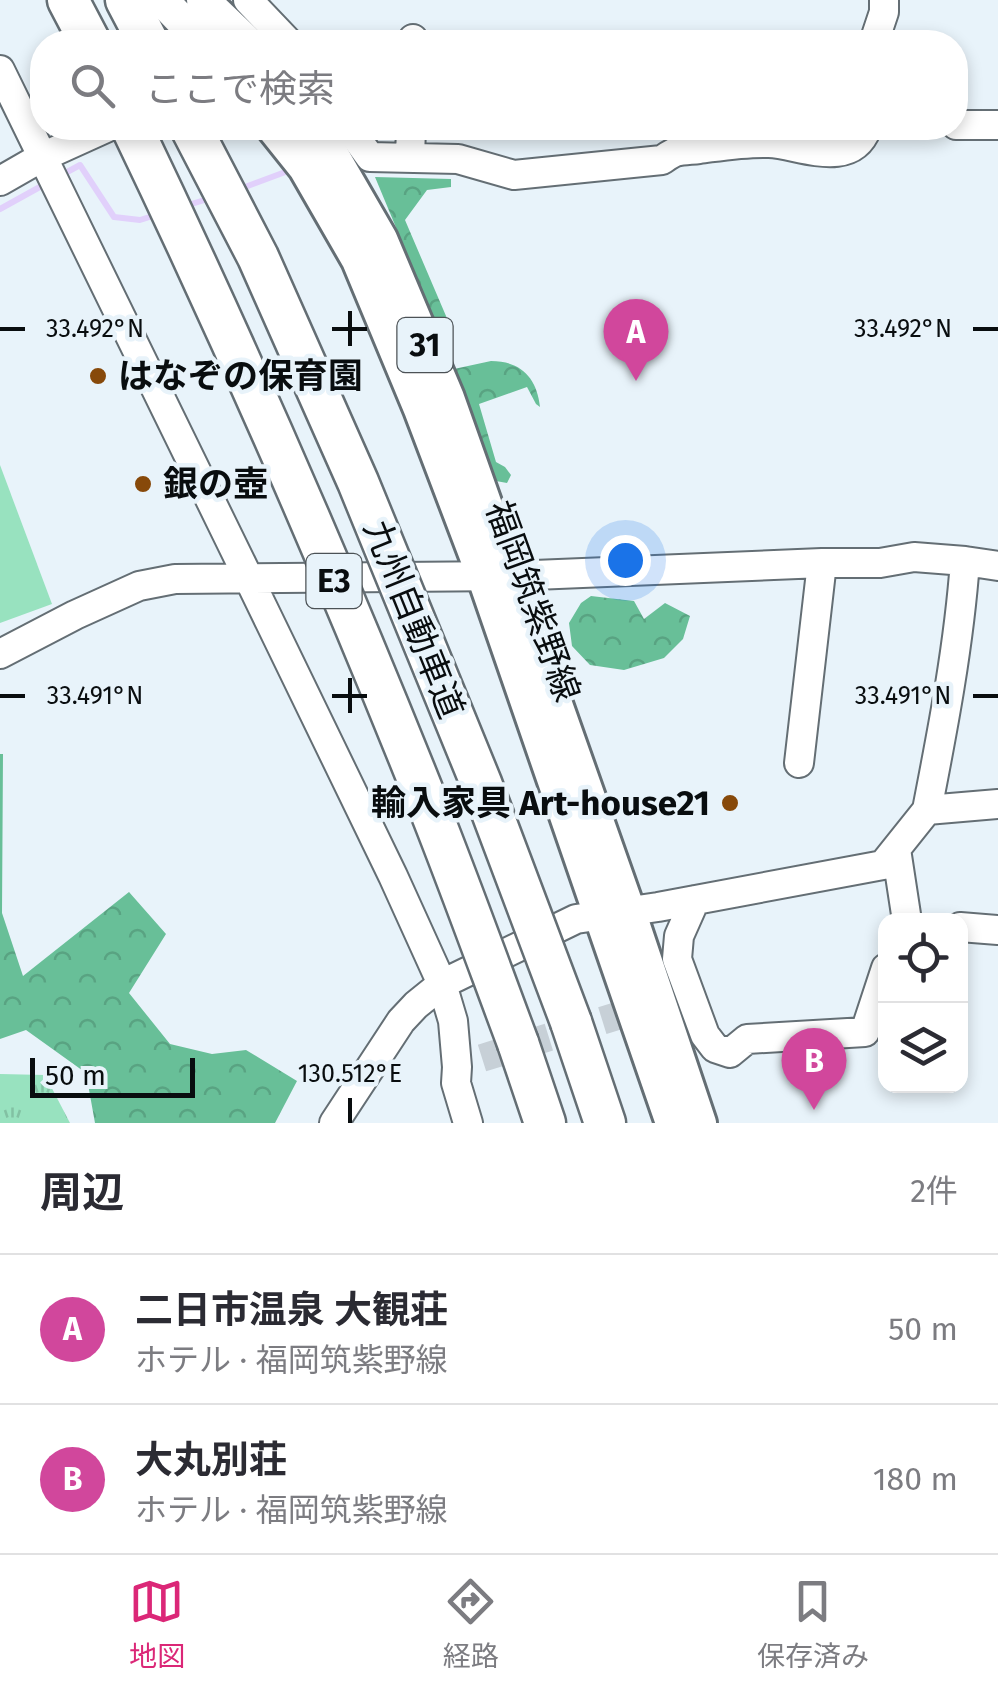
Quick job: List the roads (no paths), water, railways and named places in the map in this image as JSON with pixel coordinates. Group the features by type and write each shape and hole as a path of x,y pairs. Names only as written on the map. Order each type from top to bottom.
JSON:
{"highway":[{"path":"68,0 84,30"},
{"path":"126,0 142,30"},
{"name":"九州自動車道","path":"138,140 205,280 302,502 427,802 486,1056 545,1123"},
{"name":"九州自動車道","path":"198,140 258,256 358,482 481,783 605,1123"}],"main road":[{"path":"162,0 191,30"},
{"path":"203,0 234,30"},
{"name":"福岡筑紫野線","path":"283,140 305,168 358,260 497,576"},
{"name":"福岡筑紫野線","path":"323,140 381,239 448,398 497,576 615,913 700,1123"},
{"name":"福岡筑紫野線","path":"615,913 672,1123"}],"street":[{"path":"248,0 277,30"},
{"path":"878,30 884,0"},
{"path":"0,70 30,133"},
{"path":"968,125 998,125"},
{"path":"33,140 393,876 442,984 454,1021 486,1056 456,1084 468,1123"},
{"path":"0,181 80,140"},
{"path":"358,140 370,157 458,159 514,176 662,160 673,153 745,143 772,143 826,153 859,140"},
{"path":"410,158 411,140"},
{"path":"0,654 139,586 175,579 497,576 880,563 914,557 998,566"},
{"path":"334,1123 416,1005 442,984 576,918 883,865 926,810 946,712 965,561"},
{"path":"799,763 822,563"},
{"path":"926,810 998,804"},
{"path":"896,849 906,913"},
{"path":"695,900 680,936 677,959 682,995 714,1048 730,1052 747,1039 865,1032 878,992"},
{"path":"968,928 998,930"}],"waterway":[{"path":"58,177 80,165 114,217 140,220 159,214"},
{"path":"237,190 288,171"},
{"path":"0,209 47,183"},
{"path":"185,206 211,198"}],"tunnel":[{"path":"482,1058 675,998"}],"place":[{"name":"はなぞの保育園","path":"98,376"},
{"name":"二日市温泉 大観荘","path":"636,381"},
{"name":"銀の壺","path":"143,484"},
{"name":"輸入家具 Art-house21","path":"730,803"},
{"name":"大丸別荘","path":"814,1110"}]}
